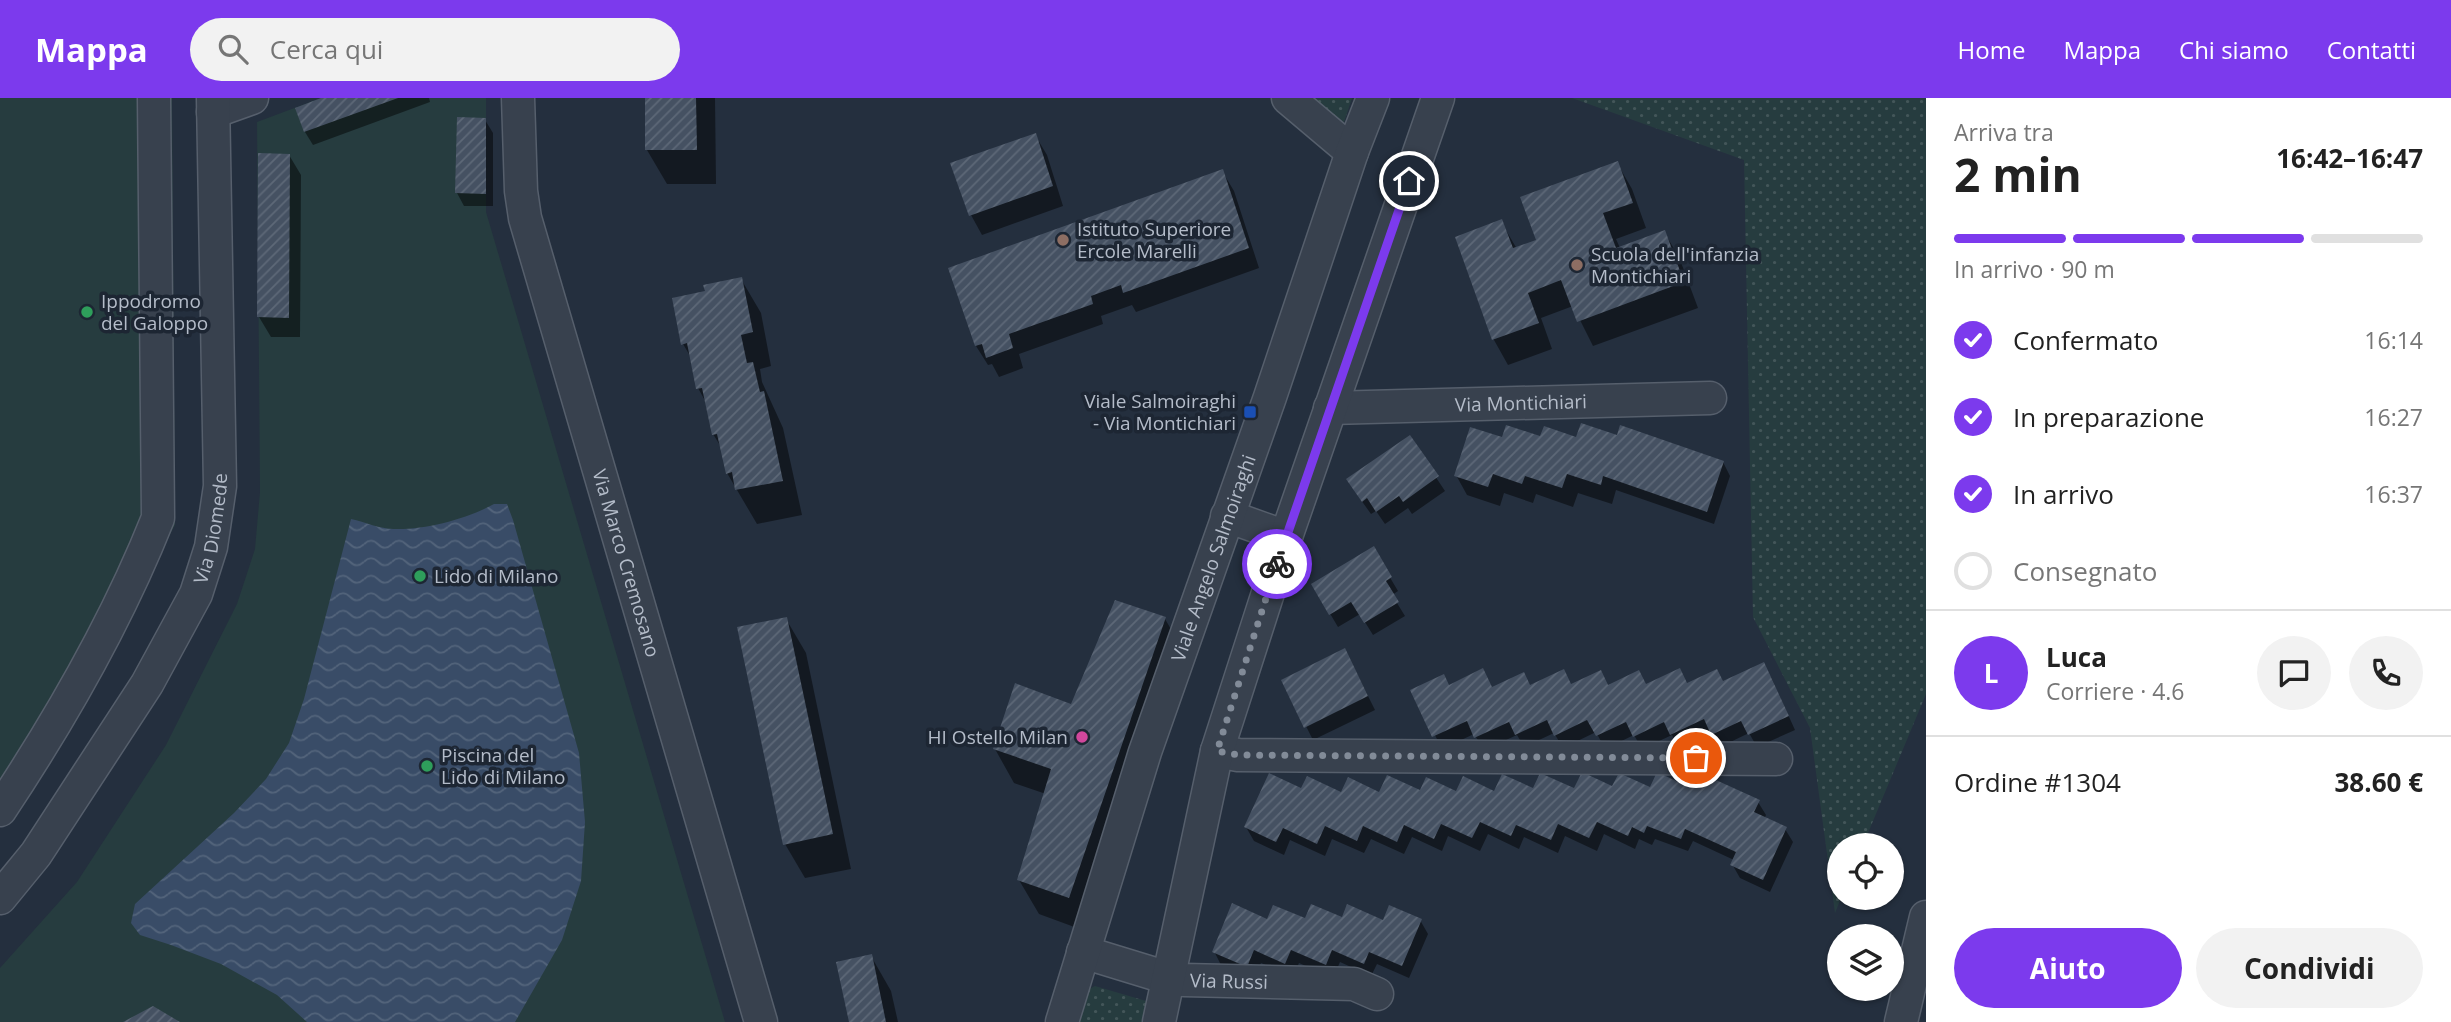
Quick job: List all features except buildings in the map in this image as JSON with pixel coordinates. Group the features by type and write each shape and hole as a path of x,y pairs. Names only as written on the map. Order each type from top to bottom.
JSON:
{"street":[{"path":"0,810 81,681 141,561 158,517 154,98"},
{"path":"213,105 252,98"},
{"name":"Via Marco Cremosano","path":"518,98 521,191 525,218 761,1022"},
{"path":"1288,98 1352,152"},
{"name":"Viale Angelo Salmoiraghi","path":"1062,1022 1145,752 1373,98"},
{"path":"1159,1022 1217,751 1286,537 1438,98"},
{"name":"Via Diomede","path":"0,898 36,854 147,684 196,594 211,547 220,486 213,105"},
{"name":"Via Montichiari","path":"1330,408 1710,398"},
{"path":"1227,516 1286,537"},
{"path":"1217,751 1238,755 1776,759"},
{"path":"1901,1022 1926,917"},
{"name":"Via Russi","path":"1083,951 1168,978 1354,984 1377,994"}],"green space":[{"name":"Ippodromo del Galoppo","path":"0,98 172,98 175,525 46,769 0,827"},
{"name":"Lido di Milano","path":"321,98 486,98 486,212 725,1022 0,1022 0,968 77,882 166,745 237,604 255,549 260,492 257,122"},
{"path":"1303,98 1352,98 1341,131"},
{"path":"1572,98 1926,98 1926,694 1868,833 1827,833 1827,854 1810,728 1753,617 1744,160"},
{"path":"1095,986 1146,1001 1147,1022 1075,1022 1087,990"}],"water":[{"name":"Piscina del Lido di Milano","path":"494,504 507,504 513,520 579,753 585,822 581,881 562,940 515,1022 307,1022 277,995 221,964 140,935 131,923 135,904 234,813 266,779 289,743 304,699 351,519 389,529 419,528 459,519"}],"way so far":[{"path":"1277,564 1217,751 1238,755 1696,758"}],"place":[{"name":"Istituto Superiore Ercole Marelli","path":"1063,240"},
{"name":"Scuola dell'infanzia Montichiari","path":"1577,265"},
{"name":"Ippodromo del Galoppo","path":"87,312"},
{"name":"Viale Salmoiraghi - Via Montichiari","path":"1250,412"},
{"name":"Lido di Milano","path":"420,576"},
{"name":"HI Ostello Milan","path":"1082,737"},
{"name":"Piscina del Lido di Milano","path":"427,766"}],"route":[{"path":"1277,564 1409,181"}]}
